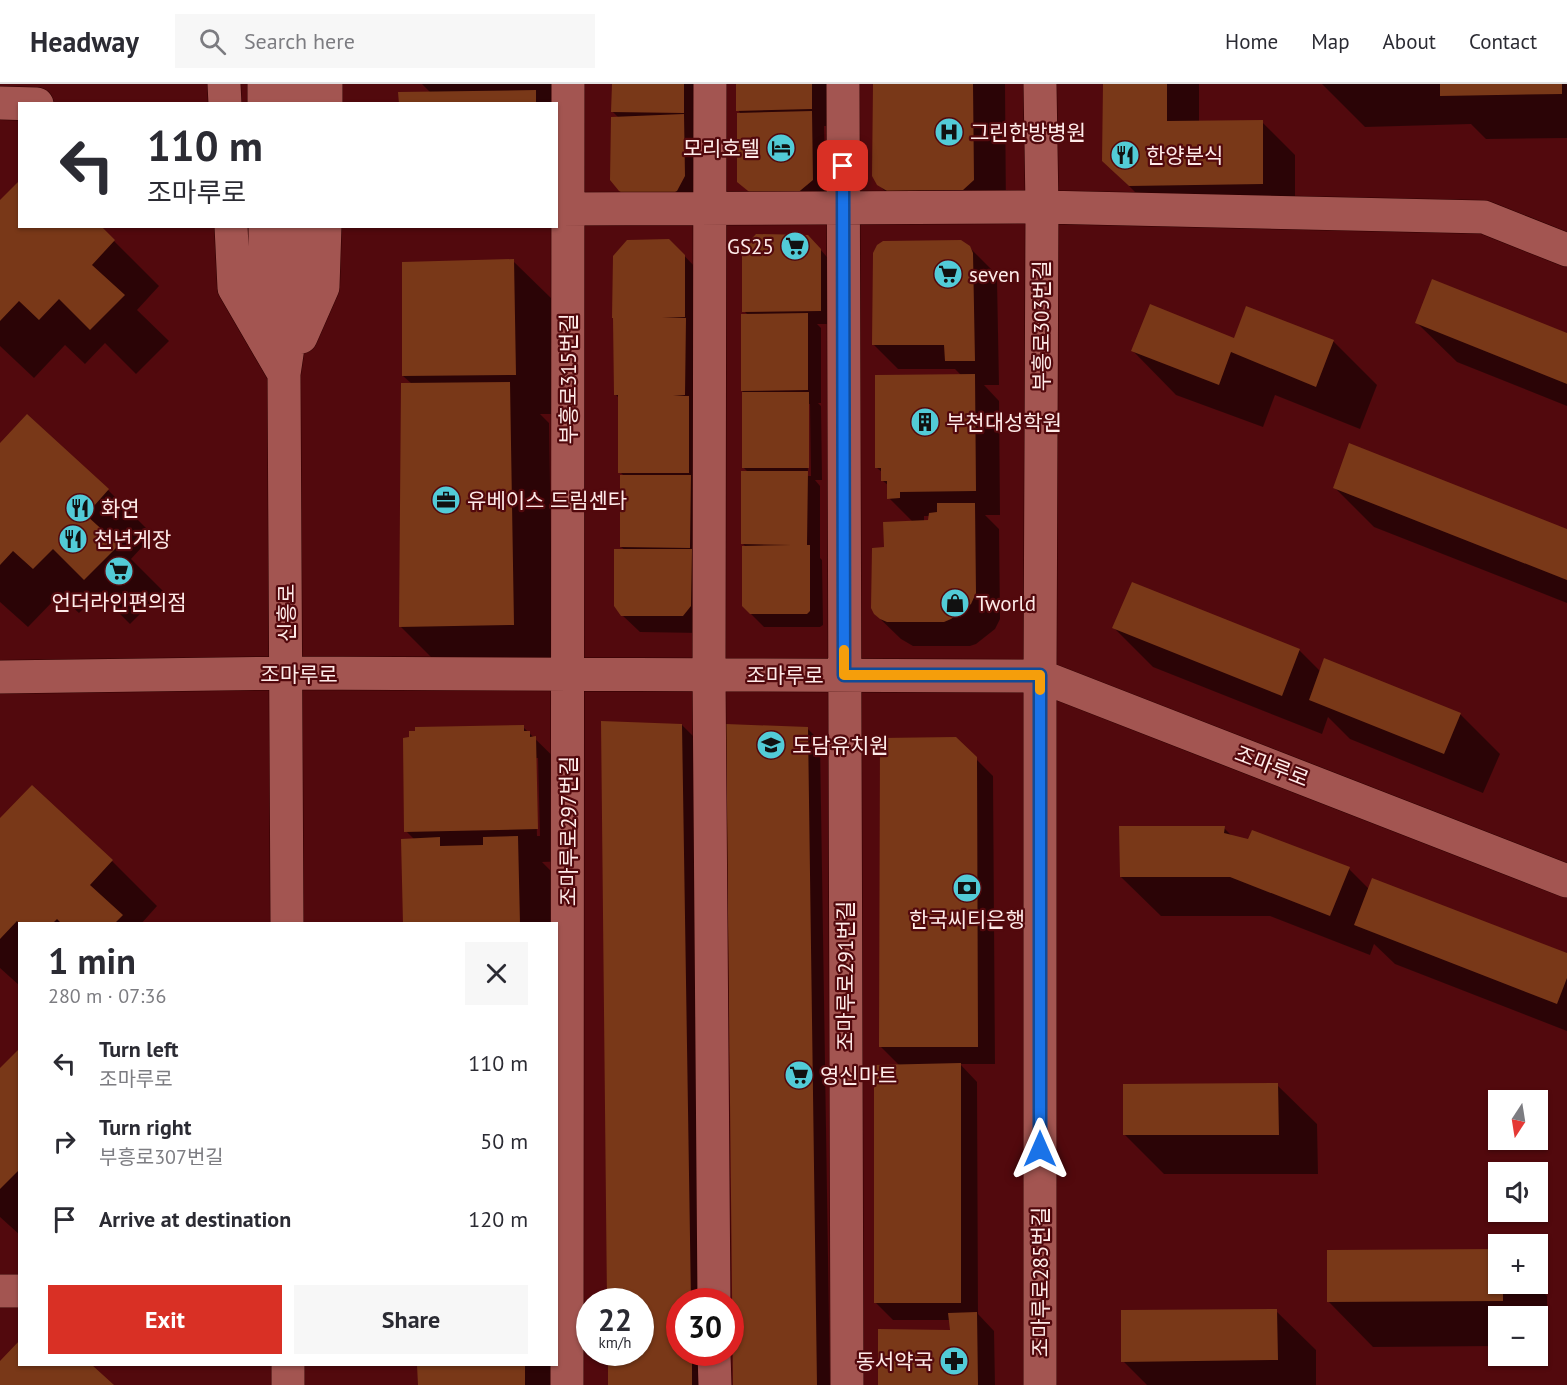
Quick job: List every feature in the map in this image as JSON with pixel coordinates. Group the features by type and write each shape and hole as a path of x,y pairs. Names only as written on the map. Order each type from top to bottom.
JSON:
{"street":[{"path":"224,84 225,102"},
{"path":"264,84 264,102"},
{"path":"294,84 295,102"},
{"path":"326,84 326,102"},
{"name":"부흥로315번길","path":"568,84 562,209 568,674"},
{"path":"710,84 710,675 714,1288"},
{"name":"조마루로291번길","path":"843,84 847,1385"},
{"name":"부흥로303번길","path":"1040,84 1042,207 1040,675"},
{"path":"0,103 18,103"},
{"path":"562,209 1042,207 1484,217 1567,250"},
{"name":"신흥로","path":"231,228 234,288 284,374"},
{"name":"신흥로","path":"266,228 281,288 284,374 287,922"},
{"name":"신흥로","path":"281,288 296,228"},
{"name":"신흥로","path":"284,374 323,287 326,228"},
{"name":"조마루로","path":"0,677 286,673 1040,675 1567,881"},
{"name":"조마루로297번길","path":"567,1385 568,674"},
{"name":"조마루로285번길","path":"1040,675 1040,1385"},
{"path":"0,1291 18,1291"},
{"path":"288,1366 288,1385"},
{"path":"714,1366 715,1385"}],"building":[{"path":"612,84 684,84 684,113 611,112"},
{"path":"736,84 812,84 812,109 736,111"},
{"path":"873,84 973,84 974,180 963,190 887,191 877,185 872,176"},
{"path":"1103,84 1167,84 1167,121 1263,120 1263,184 1129,186 1102,161"},
{"path":"1440,84 1562,84 1562,94 1440,96"},
{"path":"536,90 536,102 399,102 398,92"},
{"path":"812,111 813,180 795,195 753,195 737,182 737,113"},
{"path":"684,114 685,176 677,191 667,196 628,196 619,191 610,180 611,117"},
{"path":"18,182 18,228 103,228 115,240 92,265 125,295 90,330 59,299 39,320 19,301 0,321 0,200"},
{"path":"756,234 808,235 821,249 821,311 742,312 742,249"},
{"path":"669,239 685,255 685,317 662,318 686,318 685,395 673,396 689,396 689,473 618,473 618,395 614,395 612,318 613,256 627,240"},
{"path":"961,240 970,246 973,253 975,361 945,361 944,345 872,345 873,253 877,245 883,241"},
{"path":"514,259 516,375 402,376 402,262"},
{"path":"1432,279 1567,333 1567,384 1415,323"},
{"path":"1150,304 1234,338 1246,306 1334,340 1316,387 1231,352 1219,385 1131,351"},
{"path":"808,313 808,390 741,391 741,314"},
{"name":"부천대성학원","path":"975,374 976,491 900,492 900,498 887,499 887,481 881,481 881,468 875,468 875,375"},
{"path":"510,382 514,625 399,627 401,383"},
{"path":"742,392 809,392 809,468 742,468"},
{"path":"27,414 109,489 86,515 119,545 84,580 53,549 33,569 13,551 0,565 0,443"},
{"path":"1349,443 1567,529 1567,580 1333,488"},
{"path":"741,471 808,471 807,545 810,545 810,611 807,614 750,614 742,606 742,546 792,545 741,544"},
{"path":"620,475 691,475 690,548 620,547"},
{"path":"937,503 975,503 976,593 971,604 944,622 887,622 880,619 871,608 872,548 884,547 883,522 928,520 929,513 937,512"},
{"path":"614,549 692,549 691,606 683,616 621,616 614,606"},
{"path":"1132,582 1300,649 1282,696 1112,628"},
{"path":"1324,658 1461,713 1444,754 1309,700"},
{"path":"601,721 682,724 691,1288 666,1288 666,1366 692,1366 692,1385 608,1385 608,1366 654,1366 654,1288 607,1288"},
{"path":"726,724 808,727 817,1385 733,1385 733,1366 744,1366 744,1288 732,1288"},
{"path":"524,725 524,731 530,731 530,737 536,736 538,829 404,832 403,738 409,737 409,731 415,731 415,727"},
{"path":"956,737 977,757 978,1047 879,1047 880,738"},
{"path":"32,785 113,860 90,885 123,915 116,922 60,922 57,919 54,922 17,921 0,939 0,818"},
{"path":"1119,826 1225,826 1224,833 1248,839 1252,830 1350,867 1330,916 1230,877 1120,877"},
{"path":"518,836 520,922 403,922 401,839 440,837 440,846 483,845 483,837"},
{"path":"1372,878 1567,953 1567,978 1557,1004 1354,925"},
{"path":"18,1050 18,1171 0,1189 0,1068"},
{"path":"961,1063 961,1303 874,1303 874,1065"},
{"path":"1278,1083 1279,1135 1123,1135 1123,1084"},
{"path":"1488,1249 1488,1294 1503,1294 1503,1301 1327,1302 1327,1250"},
{"path":"1277,1309 1278,1360 1121,1362 1121,1310"},
{"path":"977,1312 978,1385 878,1385 878,1329 950,1330 948,1313"},
{"path":"18,1342 18,1366 93,1366 114,1385 0,1385 0,1361"},
{"path":"417,1366 525,1366 525,1385 418,1385"}],"slow traffic":[{"path":"844,650 844,675 1040,675 1040,690"}],"place":[{"name":"그린한방병원","path":"949,132"},
{"name":"모리호텔","path":"781,148"},
{"name":"한양분식","path":"1125,155"},
{"name":"GS25","path":"795,246"},
{"name":"seven","path":"948,274"},
{"name":"부천대성학원","path":"925,422"},
{"name":"유베이스 드림센타","path":"446,500"},
{"name":"화연","path":"80,508"},
{"name":"천년게장","path":"73,539"},
{"name":"언더라인편의점","path":"119,571"},
{"name":"Tworld","path":"955,603"},
{"name":"도담유치원","path":"771,745"},
{"name":"한국씨티은행","path":"967,888"},
{"name":"영신마트","path":"799,1075"},
{"name":"동서약국","path":"954,1361"}],"route":[{"path":"843,166 844,675 1040,675 1040,1149"}]}
